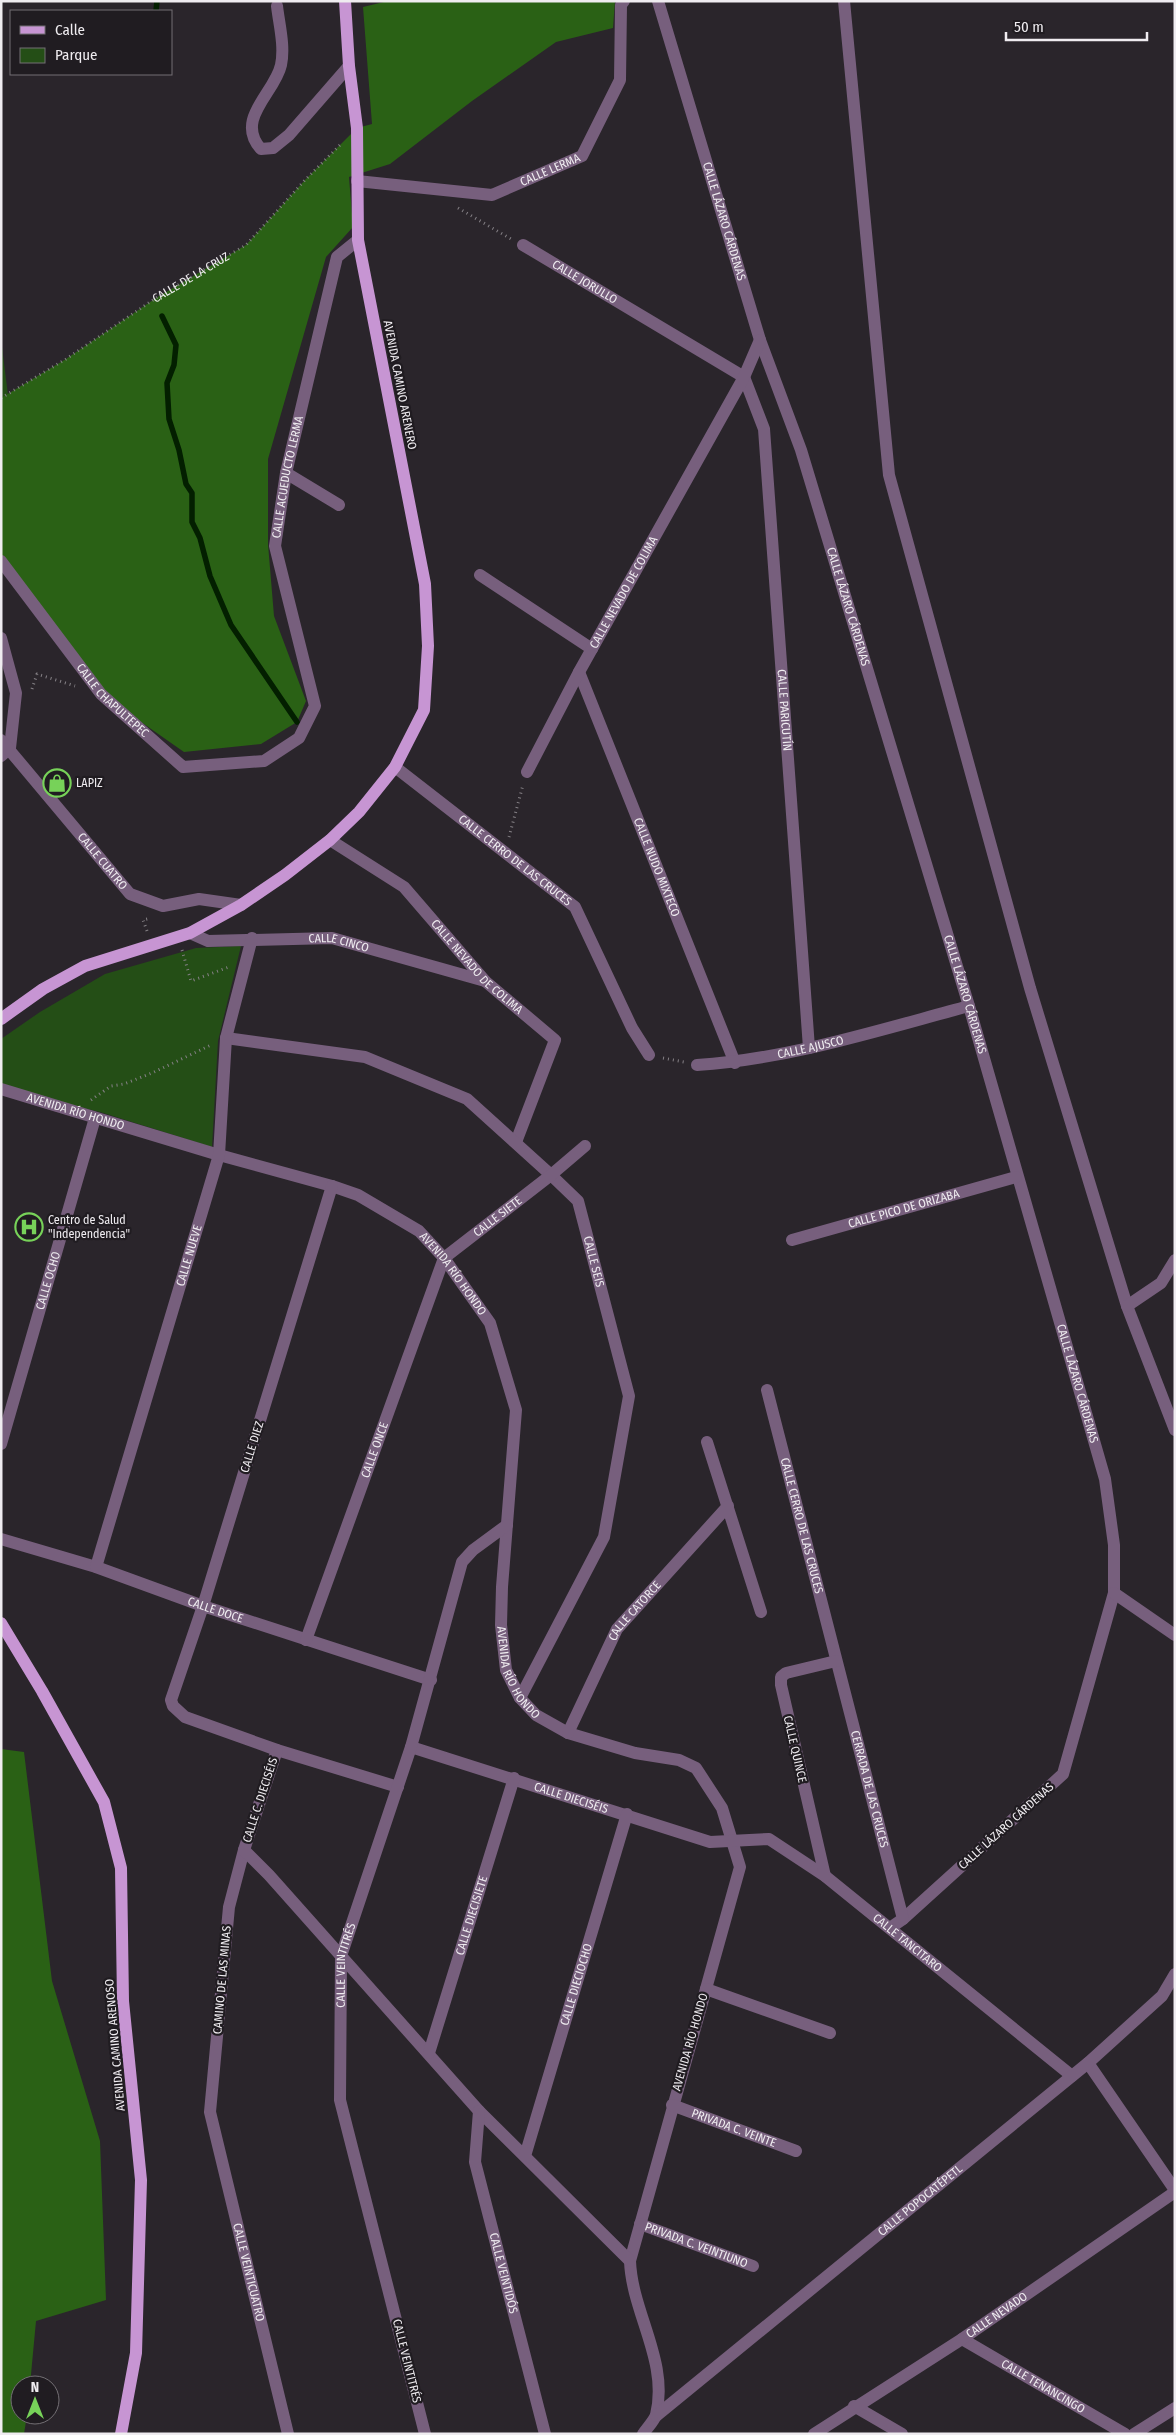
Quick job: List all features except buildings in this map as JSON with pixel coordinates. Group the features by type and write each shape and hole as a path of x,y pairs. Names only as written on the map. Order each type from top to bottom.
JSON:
{"main road":[{"name":"AVENIDA CAMINO ARENERO","path":"345,1 349,66 357,128 358,240 425,593 428,646 424,710 395,767"},
{"path":"1,1019 43,989 85,966 190,933 241,905 285,875 330,840 359,812 395,767"},
{"name":"AVENIDA CAMINO ARENOSO","path":"1,1623 42,1691 104,1802 121,1868 123,2001 141,2180 136,2353 121,2434"}],"street":[{"name":"CALLE LERMA","path":"357,181 492,195 582,156 620,80 621,5 624,1"},
{"name":"CALLE LÁZARO CÁRDENAS","path":"658,1 760,340 801,450 969,1006 1016,1177 1105,1479 1114,1545 1114,1593 1063,1774 903,1919 890,1928"},
{"path":"844,1 889,475 1030,988 1127,1306 1175,1430"},
{"path":"277,6 282,53 281,66 253,117 253,140 261,149 273,148 289,135 349,66"},
{"name":"CALLE ACUEDUCTO LERMA","path":"264,761 298,738 316,706 275,546 286,473 337,257 358,240"},
{"name":"CALLE JORULLO","path":"523,245 744,377"},
{"name":"CALLE NEVADO DE COLIMA","path":"527,772 579,672 744,377 760,340"},
{"name":"CALLE PARICUTÍN","path":"744,377 764,429 809,1048"},
{"path":"286,473 339,505"},
{"name":"CALLE CHAPULTEPEC","path":"1,561 101,694 183,766 264,761"},
{"path":"480,575 592,649"},
{"path":"1,638 16,693 4,748"},
{"name":"CALLE NUDO MIXTECO","path":"579,672 735,1063"},
{"name":"CALLE CUATRO","path":"4,748 130,894 163,906 199,899 241,905"},
{"name":"CALLE CERRO DE LAS CRUCES","path":"395,767 575,907 632,1028 649,1055"},
{"name":"CALLE NEVADO DE COLIMA","path":"330,840 404,887 485,981 555,1040 516,1142"},
{"name":"CALLE CINCO","path":"190,933 208,941 252,938 332,938 485,981"},
{"name":"CALLE NUEVE","path":"96,1567 219,1156 226,1038 252,938"},
{"name":"CALLE AJUSCO","path":"697,1065 735,1063 809,1048 969,1006"},
{"name":"CALLE SEIS","path":"226,1038 366,1057 467,1099 552,1175 578,1201 629,1396 604,1537 520,1698"},
{"name":"AVENIDA RÍO HONDO","path":"1,1089 219,1156 332,1186 358,1195 419,1231 444,1258 490,1323 516,1410 502,1587 502,1625 506,1670 520,1698 536,1715 568,1733 635,1753 679,1760 696,1768 722,1808 740,1866 630,2261 631,2277 655,2356 658,2387 656,2416"},
{"name":"CALLE OCHO","path":"1,1444 95,1118"},
{"name":"CALLE SIETE","path":"444,1258 552,1175 585,1146"},
{"name":"CALLE PICO DE ORIZABA","path":"792,1240 1016,1177"},
{"name":"CALLE DIEZ","path":"277,1750 186,1717 173,1706 171,1700 203,1606 332,1186"},
{"name":"CALLE ONCE","path":"306,1640 444,1258"},
{"path":"1127,1306 1161,1283 1175,1260"},
{"name":"CALLE CERRO DE LAS CRUCES","path":"767,1390 836,1661"},
{"path":"707,1442 761,1612"},
{"name":"CALLE CATORCE","path":"568,1733 617,1629 728,1506"},
{"name":"CALLE VEINTITRÉS","path":"426,2434 340,2100 341,1956 411,1747 462,1562 473,1550 507,1525"},
{"name":"CALLE DOCE","path":"1,1539 96,1567 203,1606 431,1680"},
{"path":"1114,1593 1175,1635"},
{"name":"CALLE QUINCE","path":"825,1876 781,1685 781,1677 786,1673 836,1661"},
{"name":"CERRADA DE LAS CRUCES","path":"836,1661 903,1919"},
{"name":"CALLE DIECISÉIS","path":"411,1747 514,1778 710,1842 732,1842"},
{"path":"277,1750 398,1787"},
{"name":"CALLE C. DIECISÉIS","path":"244,1850 277,1750"},
{"name":"CALLE DIECISIETE","path":"429,2053 514,1778"},
{"name":"CALLE DIECIOCHO","path":"525,2156 627,1814"},
{"name":"CALLE TANCITARO","path":"732,1842 769,1839 825,1876 1072,2076"},
{"path":"244,1850 480,2111 630,2261"},
{"name":"CAMINO DE LAS MINAS","path":"210,2112 229,1907 244,1850"},
{"name":"CALLE POPOCATÉPETL","path":"656,2416 1088,2063 1162,1996 1175,1974"},
{"path":"706,1988 830,2033"},
{"path":"1088,2063 1175,2191"},
{"name":"PRIVADA C. VEINTE","path":"672,2105 796,2151"},
{"name":"CALLE VEINTIDÓS","path":"480,2111 475,2162 545,2434"},
{"name":"CALLE VEINTICUATRO","path":"210,2112 288,2434"},
{"name":"CALLE NEVADO","path":"814,2434 854,2406 962,2339 1175,2191"},
{"name":"PRIVADA C. VEINTIUNO","path":"640,2224 753,2266"},
{"name":"CALLE TENANCINGO","path":"962,2339 1125,2434"},
{"path":"854,2406 902,2434"},
{"path":"1134,2434 1175,2408"},
{"path":"643,2434 656,2416"}],"path":[{"name":"CALLE DE LA CRUZ","path":"1,398 57,364 156,298 246,245 305,180 357,128"},
{"path":"450,203 523,245"},
{"path":"32,690 37,674 101,694"},
{"path":"505,854 527,772"},
{"path":"151,946 144,920 153,918"},
{"path":"182,948 191,981 245,961"},
{"path":"75,1112 111,1086 124,1084 152,1073 226,1038"},
{"path":"649,1055 697,1065"}],"green space":[{"path":"388,1 615,1 613,28 556,42 472,101 390,164 349,177 353,227 326,257 268,459 268,544 274,616 306,701 297,722 261,744 184,752 101,694 1,561 1,398 66,359 156,298 246,245 305,180 357,128 372,124 363,7"},
{"path":"1,339 8,395 1,398"},
{"path":"241,946 218,1041 212,1147 100,1112 1,1088 1,1039 40,1012 105,974 196,948"},
{"path":"1,1749 24,1752 52,1981 100,2141 106,2300 36,2321 31,2375 10,2375 10,2425 25,2425 24,2434 1,2434"}],"waterway":[{"path":"156,10 157,1"},
{"path":"162,316 176,345 174,365 167,383 169,419 179,450 186,484 192,493 192,522 200,538 210,576 231,625 297,722"}],"place":[{"name":"LAPIZ","path":"57,783"},
{"name":"Centro de Salud \"Independencia\"","path":"29,1227"}]}
